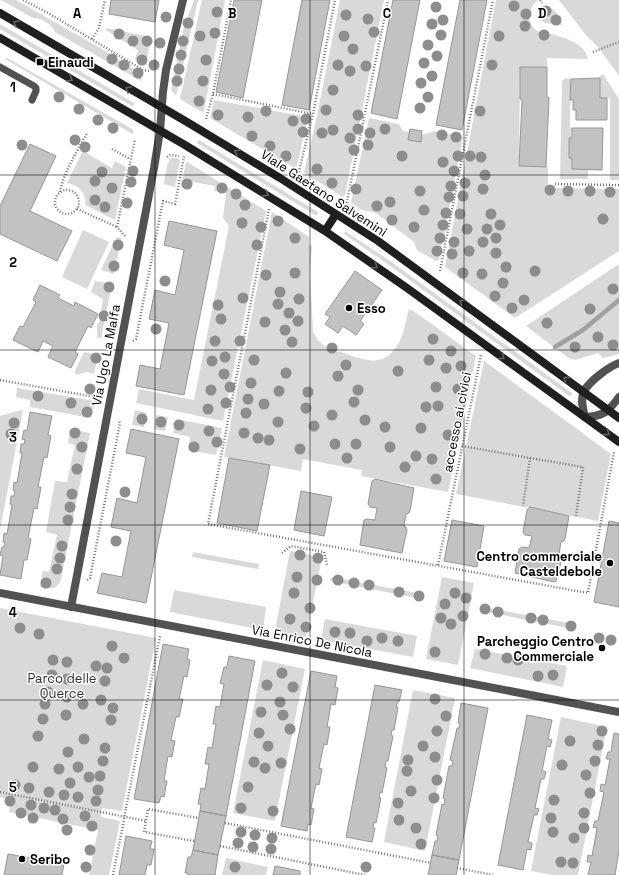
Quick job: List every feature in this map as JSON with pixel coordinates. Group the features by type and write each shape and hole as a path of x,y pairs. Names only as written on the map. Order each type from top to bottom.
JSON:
{"main road":[{"name":"Viale Gaetano Salvemini","path":"0,14 280,178 336,214 378,242 619,418"},
{"path":"0,38 160,131 325,231 619,442"},
{"path":"325,231 336,214"}],"street":[{"name":"Via Ugo La Malfa","path":"71,607 160,131 166,70 183,0"},
{"path":"619,363 611,366 601,374 583,392 582,409 585,417 594,417 603,414 609,410 619,398"},
{"name":"Via Enrico De Nicola","path":"0,593 619,712"}],"lane":[{"path":"0,67 36,88 32,100"}],"path":[{"path":"23,0 144,70 150,71"},
{"path":"92,39 99,28 104,0"},
{"path":"206,119 213,94 231,0"},
{"path":"298,176 313,114 335,0"},
{"path":"346,206 388,0"},
{"path":"440,271 493,0"},
{"path":"593,52 619,42"},
{"path":"213,94 313,114"},
{"path":"60,192 67,189 74,192 79,198 79,206 77,209 70,213 62,212 58,210 55,202 68,168 87,133"},
{"path":"117,227 134,139"},
{"path":"112,149 130,159"},
{"path":"132,342 136,339 163,201 175,204 184,157"},
{"path":"555,184 619,185"},
{"path":"269,208 208,524 588,594 614,452"},
{"path":"77,209 117,227 125,236"},
{"name":"accesso ai civici","path":"438,566 481,354"},
{"path":"0,380 110,400"},
{"path":"85,582 90,578 120,423 116,418"},
{"path":"462,446 583,467 576,516"},
{"path":"523,506 530,458"},
{"path":"306,549 307,543"},
{"path":"282,553 291,546 324,552 328,565"},
{"path":"113,875 160,636"},
{"path":"0,792 146,821"},
{"path":"194,841 144,832 148,809 199,818"},
{"path":"224,823 431,863"},
{"path":"220,846 365,875"},
{"path":"458,868 493,875"}],"green space":[{"path":"1,0 16,0 95,45 142,74 141,81 55,32 46,22 33,18"},
{"path":"194,0 198,0 176,96 171,90 184,27"},
{"path":"202,0 225,0 204,111 202,112 180,99"},
{"path":"340,0 384,0 345,195 343,197 304,173"},
{"path":"496,0 538,0 532,7 529,19 530,23 539,32 568,39 579,45 586,53 588,59 547,58 547,67 520,67 519,166 548,167 548,188 619,189 619,251 515,318 445,267"},
{"path":"559,0 619,0 619,76 598,47 585,34"},
{"path":"546,7 556,12 562,25 545,23 540,19 539,13 542,8"},
{"path":"0,24 134,103 134,105 132,106 0,29"},
{"path":"106,28 151,37 146,64 135,59 138,50 106,30"},
{"path":"7,58 132,129 134,132 132,134 5,59"},
{"path":"603,74 619,99 619,180 610,180 610,98 600,98 600,79 597,79"},
{"path":"565,78 571,79 570,127 572,128 569,158 572,158 572,169 588,169 588,179 560,179 562,81"},
{"path":"214,100 308,117 297,166 293,167 210,118"},
{"path":"369,118 399,124 403,131 409,132 408,140 420,142 422,135 434,131 463,137 439,260 436,261 417,250 414,242 376,213 362,210 351,203"},
{"path":"199,140 318,212 318,214 315,215 197,143"},
{"path":"83,151 112,168 115,161 126,167 115,220 85,205 85,196 81,190 75,185 67,183"},
{"path":"171,158 177,158 180,160 175,187 164,184 167,165"},
{"path":"186,162 266,211 223,421 136,403 139,389 194,400 229,226 223,218 226,193 214,191 215,186 193,182 191,189 181,187"},
{"path":"272,212 309,237 309,245 312,246 310,272 313,332 320,342 326,347 332,351 341,352 366,360 379,360 385,358 395,349 401,339 409,309 476,356 448,492 361,476 362,470 303,459 301,471 224,457"},
{"path":"83,230 109,242 87,289 62,277"},
{"path":"345,231 390,261 572,393 572,395 569,396 344,234"},
{"path":"119,237 121,239 114,274 101,270 116,238"},
{"path":"619,264 619,354 603,358 598,353 576,360 570,359 526,326"},
{"path":"95,281 112,284 101,338 97,338 97,325 102,317 101,312 103,299 91,292"},
{"path":"84,352 98,355 94,374 87,372 76,375 75,371"},
{"path":"484,361 611,454 598,521 456,494"},
{"path":"17,388 95,401 91,418 30,407 30,400 16,397"},
{"path":"23,410 0,530 0,416"},
{"path":"135,410 147,413 144,427 132,425"},
{"path":"156,415 168,417 165,431 154,429"},
{"path":"176,419 222,428 216,455 188,450 190,437 173,433"},
{"path":"70,429 90,433 60,583 53,588 44,588 40,587 43,571 49,572 57,535 46,532 55,481 67,482 75,445 68,443"},
{"path":"290,551 322,557 306,637 275,631"},
{"path":"193,552 259,564 258,569 192,557"},
{"path":"331,577 422,594 422,599 330,581"},
{"path":"442,577 474,583 458,665 426,659"},
{"path":"174,590 266,607 263,630 170,612"},
{"path":"483,607 574,624 573,629 482,611"},
{"name":"Parco delle Querce","path":"0,608 156,638 122,811 102,808 101,817 120,821 109,875 89,875 98,830 9,812 11,800 0,797"},
{"path":"325,619 417,636 413,657 321,640"},
{"path":"475,649 567,666 563,687 470,668"},
{"path":"263,660 305,669 275,821 233,813"},
{"path":"413,690 455,698 425,851 384,842"},
{"path":"561,717 607,727 578,875 553,875 531,871"},
{"path":"226,858 268,867 266,875 222,875"}],"building":[{"path":"111,0 159,0 155,22 109,14"},
{"path":"234,0 262,0 243,98 216,92"},
{"path":"302,0 330,0 309,110 282,105"},
{"path":"393,0 420,0 397,119 371,113"},
{"path":"460,0 487,0 462,130 436,125"},
{"path":"520,67 547,67 547,97 549,98 546,167 519,166 522,100 520,99"},
{"path":"600,78 600,98 607,98 607,120 576,120 576,110 573,110 573,100 570,100 571,79"},
{"path":"572,128 603,128 602,170 572,169 572,158 569,158 569,138 572,138"},
{"path":"410,129 422,131 421,142 408,140"},
{"path":"30,144 56,156 30,211 72,231 57,261 0,234 0,206"},
{"path":"169,221 217,231 184,395 136,386 140,365 160,369 169,323 149,319 155,290 175,295 184,250 164,245"},
{"name":"Esso","path":"355,271 382,290 360,321 364,324 356,335 343,326 338,333 325,324 330,317 325,314"},
{"path":"40,285 60,295 58,298 74,306 75,302 98,314 91,328 88,326 75,352 78,354 71,368 48,357 53,346 43,341 38,352 13,340 20,326 23,327 36,302 33,300"},
{"path":"30,412 52,416 48,435 51,436 47,458 44,457 38,487 41,487 37,509 34,508 28,538 31,539 27,560 24,560 21,579 0,575 3,556 0,555 5,542 3,542 4,533 7,534 12,505 10,504 11,496 14,496 14,482 17,483 22,453 20,453 21,444 24,444 25,440 22,439 24,430 27,431"},
{"path":"131,429 179,439 146,603 97,593 102,573 122,577 131,531 111,527 117,498 137,503 146,457 126,453"},
{"path":"229,458 270,465 257,531 217,523"},
{"path":"375,479 414,488 410,511 406,514 404,526 407,530 402,553 360,545 364,520 375,520 377,508 370,507 368,504 372,481"},
{"path":"301,491 332,497 324,536 294,530"},
{"path":"530,507 569,516 565,539 561,542 559,554 562,558 556,581 554,582 515,573 519,549 522,547 529,548 532,536 525,535 523,532 527,510"},
{"path":"452,520 484,526 477,567 444,561"},
{"name":"Centro commerciale Casteldebole","path":"609,521 619,523 619,607 594,602"},
{"path":"163,644 189,649 187,659 190,660 187,677 184,676 179,699 183,699 179,717 176,717 171,740 175,741 172,757 168,756 164,781 167,781 164,797 161,796 159,803 134,799"},
{"path":"229,656 255,661 226,816 200,811 201,804 198,804 201,788 205,789 209,764 205,764 208,747 212,748 216,724 213,724 216,706 220,707 224,684 220,683 224,667 227,667"},
{"path":"311,671 337,676 335,687 338,688 335,705 331,704 327,727 330,727 327,745 324,744 319,768 322,769 319,785 316,784 311,808 314,809 311,825 308,824 307,831 281,826"},
{"path":"375,685 402,690 396,707 398,707 394,730 392,730 391,735 393,736 388,761 386,761 385,767 387,768 382,793 380,792 379,798 381,798 376,823 374,822 373,828 375,828 372,842 346,837"},
{"path":"461,703 488,708 459,860 432,855 435,841 437,841 438,836 436,835 442,804 444,805 445,799 443,798 449,766 452,766 453,761 450,760 457,728 459,728 460,723 458,723"},
{"path":"527,715 552,720 548,739 552,740 550,747 547,746 542,771 546,772 544,779 541,779 535,808 539,809 537,815 534,815 528,842 532,843 531,850 527,849 523,870 498,865"},
{"path":"614,733 619,734 619,851 615,875 588,875 591,862 587,862 588,855 592,856 597,828 593,827 595,821 598,821 604,792 600,791 601,784 605,785 610,759 606,759 608,752 611,752"},
{"path":"200,811 226,816 218,855 193,850"},
{"path":"126,836 152,841 150,849 154,849 151,865 147,865 145,875 119,875"},
{"path":"193,850 218,855 215,875 188,875 188,873 185,873 188,857 191,857"},
{"name":"Seribo","path":"8,854 64,864 62,875 4,875"},
{"path":"432,855 459,860 456,875 428,875"},
{"path":"275,866 300,871 300,875 273,875"}],"waterway":[{"path":"555,347 583,330 619,300"}],"place":[{"name":"Einaudi","path":"40,62"},
{"name":"Esso","path":"349,308"},
{"name":"Centro commerciale Casteldebole","path":"610,563"},
{"name":"Parcheggio Centro Commerciale","path":"602,648"},
{"name":"Seribo","path":"22,859"}]}
